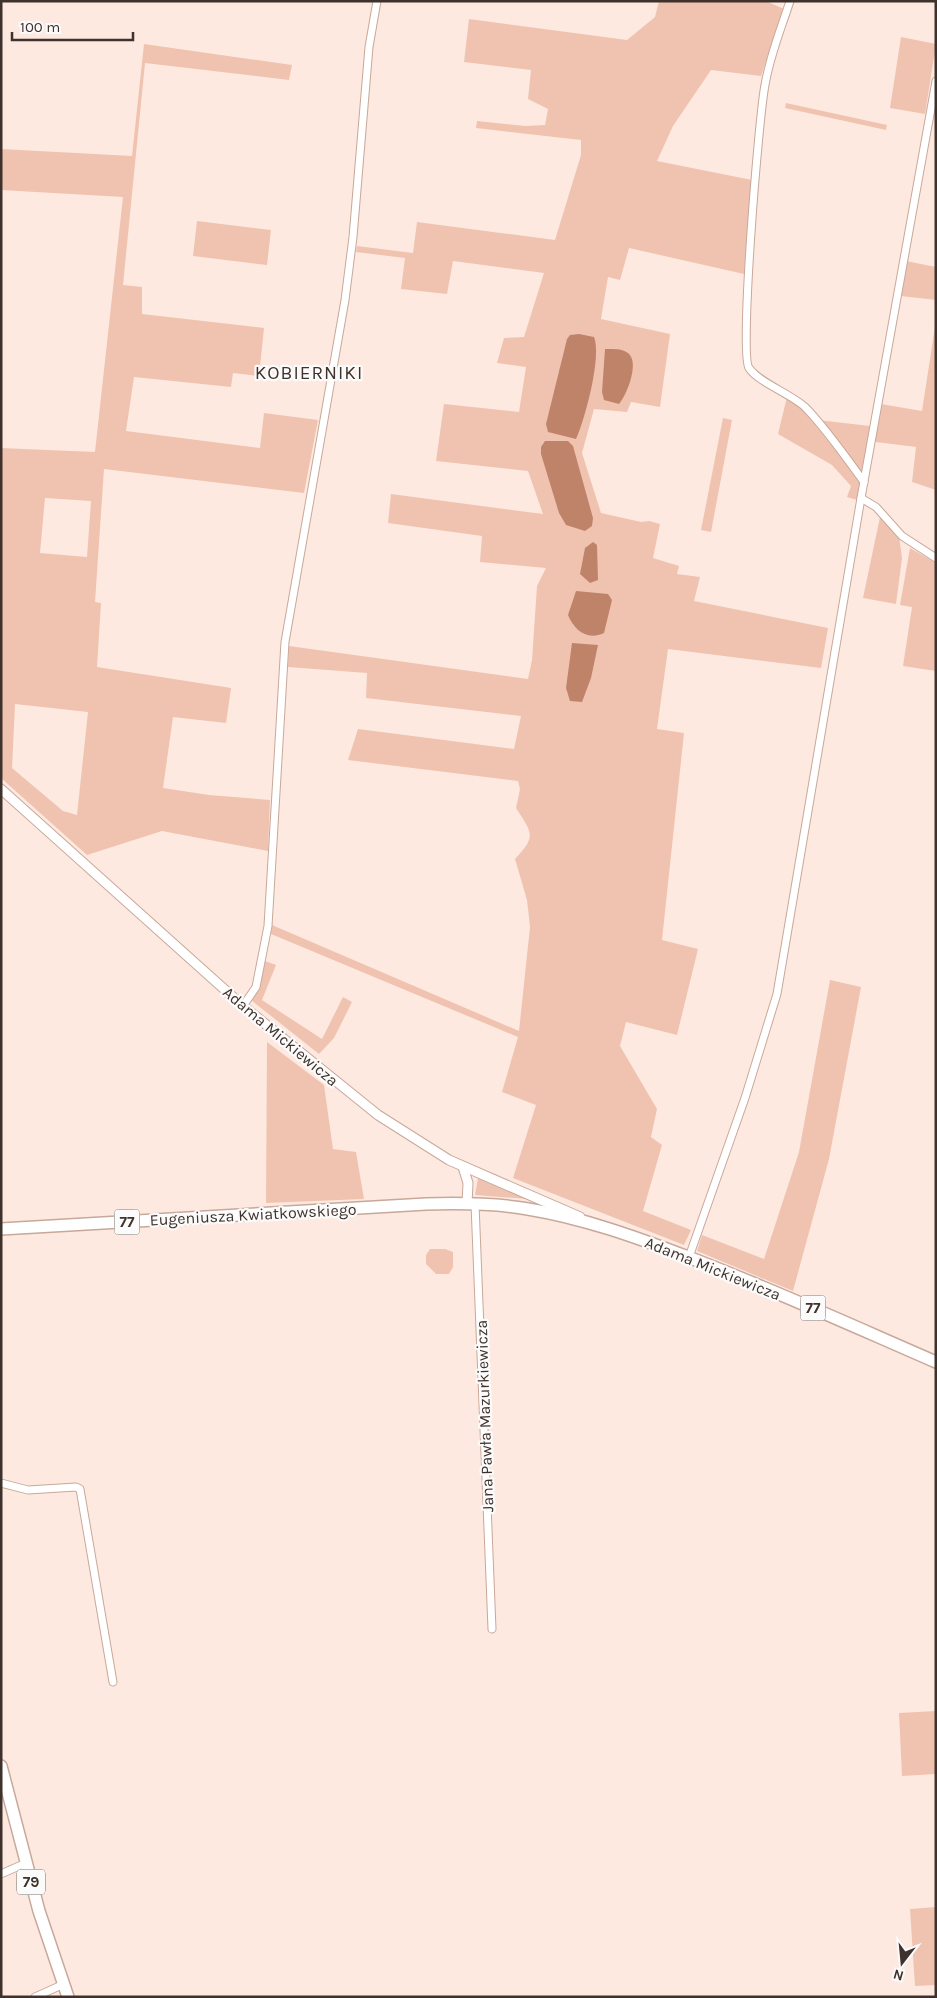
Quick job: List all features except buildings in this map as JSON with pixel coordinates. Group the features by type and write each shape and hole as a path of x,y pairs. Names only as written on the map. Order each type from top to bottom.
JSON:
{"main road":[{"name":"Adama Mickiewicza","path":"471,1204 527,1209 599,1225 689,1257 768,1289 936,1362"},
{"name":"Eugeniusza Kwiatkowskiego","path":"1,1229 396,1206 471,1204"},
{"name":"79","path":"1,1766 43,1926 68,1997"}],"street":[{"path":"243,1006 256,987 268,926 285,642 345,300 353,237 369,47 377,1"},
{"path":"790,1 770,61 759,121 746,328 746,363 749,370 806,408 864,482"},
{"path":"689,1257 745,1098 777,994 861,498 936,81"},
{"path":"861,498 876,507 902,536 936,558"},
{"name":"Adama Mickiewicza","path":"1,789 243,1006 378,1115 426,1146 463,1166 599,1225"},
{"path":"463,1166 471,1204"},
{"name":"Jana Pawła Mazurkiewicza","path":"471,1204 492,1629"},
{"path":"1,1483 28,1490 76,1486 80,1489 114,1682"},
{"path":"1,1874 26,1863"},
{"path":"35,1997 64,1984"}],"shaded area":[{"path":"659,1 766,1 784,9 761,76 711,70 673,126 657,161 752,180 744,274 629,248 620,280 608,277 601,319 670,334 660,407 631,402 627,412 594,409 582,453 601,513 641,522 649,521 660,524 653,558 679,566 677,574 700,577 694,601 828,628 821,668 668,649 657,729 684,733 662,940 698,949 677,1035 626,1022 620,1046 657,1109 651,1137 662,1145 643,1211 691,1230 684,1245 513,1178 536,1105 502,1092 518,1037 271,934 272,925 519,1031 530,927 527,900 515,859 527,845 530,834 526,823 516,808 520,789 518,781 348,760 358,729 514,749 521,716 366,698 367,673 288,667 289,646 528,679 532,660 537,586 546,568 480,562 482,536 388,523 391,494 543,514 528,471 436,461 444,404 519,412 526,367 497,363 504,338 524,337 544,273 453,261 447,294 401,289 405,258 356,252 357,246 413,253 417,222 555,240 581,155 581,140 476,128 477,121 525,126 545,125 548,109 528,99 531,70 464,62 469,19 627,40 655,17"},
{"path":"901,37 936,44 925,114 890,108"},
{"path":"144,44 292,65 289,80 145,63 123,285 142,287 142,314 264,328 259,376 233,373 231,387 134,377 126,431 260,448 264,413 318,420 304,493 104,469 95,602 101,603 97,667 231,688 226,723 173,717 163,788 209,795 270,800 268,851 162,831 87,855 1,778 1,448 95,452 123,197 1,190 1,149 132,156","holes":["45,498 91,501 87,557 40,553","15,704 88,712 77,815 63,811 12,768"]},
{"path":"786,103 887,125 886,130 785,108"},
{"path":"197,221 271,230 267,265 193,256"},
{"path":"906,261 936,267 936,300 901,296"},
{"path":"936,320 936,490 912,482 916,447 868,441 862,474 818,420 870,426 875,403 922,411"},
{"path":"579,334 594,337 596,358 588,403 576,439 548,432 546,424 567,339 570,335"},
{"path":"605,349 623,350 631,357 633,364 631,378 619,404 604,400 602,392"},
{"path":"787,397 803,410 861,482 857,500 847,497 851,486 832,465 778,434"},
{"path":"723,418 732,420 711,532 701,530"},
{"path":"545,441 568,441 573,446 593,518 592,526 585,531 566,525 559,513 541,454 541,447"},
{"path":"880,517 899,536 902,558 896,604 863,598"},
{"path":"593,542 597,545 598,580 590,583 580,574 585,548"},
{"path":"910,548 936,563 936,671 903,666 912,607 900,605"},
{"path":"576,591 608,594 612,600 604,633 592,636 587,635 574,625 568,615"},
{"path":"572,643 598,645 591,678 582,702 570,701 566,688"},
{"path":"265,961 276,965 262,1000 322,1039 343,997 352,1002 334,1038 319,1054 251,1000 259,989"},
{"path":"830,980 861,987 829,1159 793,1291 697,1251 702,1235 764,1259 799,1152"},
{"path":"267,1042 324,1085 333,1149 356,1152 364,1199 266,1203"},
{"path":"478,1178 528,1199 475,1195"},
{"path":"430,1249 445,1249 453,1252 453,1267 449,1274 436,1274 426,1264 426,1255"},
{"path":"936,1711 936,1774 902,1776 899,1713"},
{"path":"936,1907 936,1985 915,1986 910,1909"}],"district":[{"name":"KOBIERNIKI","path":"309,372"}]}
